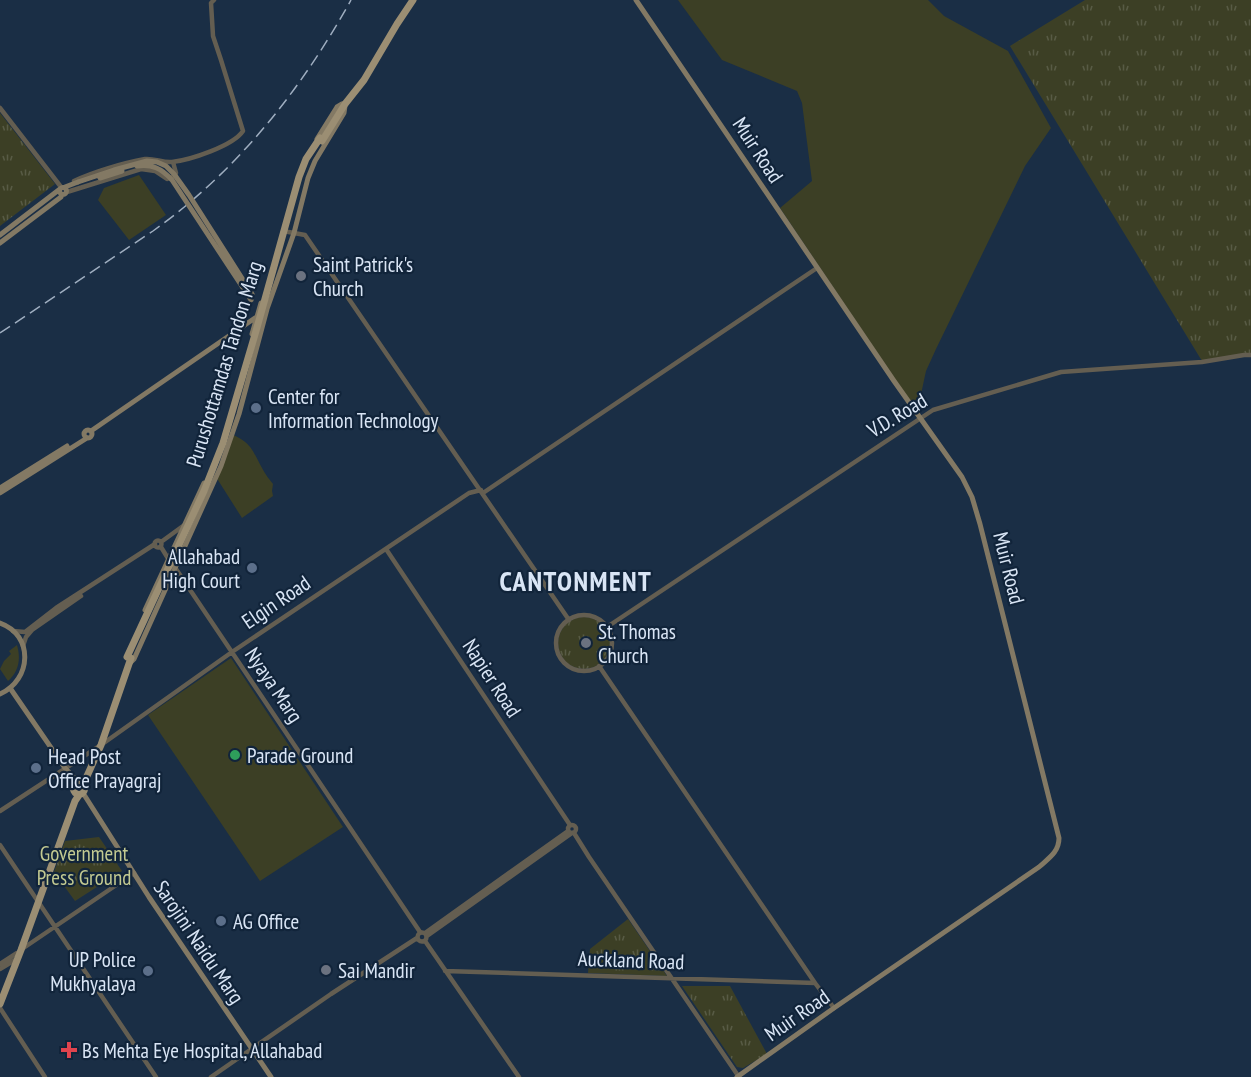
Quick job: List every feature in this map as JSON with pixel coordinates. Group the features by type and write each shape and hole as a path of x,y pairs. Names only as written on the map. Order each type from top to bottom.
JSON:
{"main road":[{"name":"Purushottamdas Tandon Marg","path":"343,104 344,113 315,161 308,178 294,233 265,315 239,414 221,466 132,662 124,656 212,466 254,326 255,303 283,231 298,170 335,110 343,104 408,0"},
{"path":"128,660 218,469 236,418 258,332 310,161 343,104 364,80 413,0"},
{"name":"Muir Road","path":"636,0 962,477 977,511 1042,766 1059,844 1052,856 1039,867 738,1077"},
{"path":"0,235 65,189 142,166 154,166 172,180 265,315"},
{"path":"0,243 61,197 65,189"},
{"path":"0,488 85,437 90,438 92,432 256,318"},
{"path":"92,432 243,331 254,326"},
{"path":"0,494 85,437"},
{"path":"0,624 7,626 21,640 25,656 24,668 19,679 0,694"},
{"name":"Purushottamdas Tandon Marg","path":"37,900 79,788 98,747 128,660"},
{"name":"Sarojini Naidu Marg","path":"10,688 271,1077"},
{"path":"0,1006 37,900"},
{"path":"0,996 18,954"}],"street":[{"path":"65,189 87,175 144,159 171,162 226,146 243,131 213,36 211,3 214,0"},
{"path":"0,108 65,189"},
{"path":"65,189 141,170 155,171 167,179 176,173 175,165 171,162"},
{"path":"283,231 305,235 569,620"},
{"name":"Elgin Road","path":"0,811 98,747 232,652 469,493 482,491 817,268"},
{"name":"V.D. Road","path":"607,627 933,410 1061,372 1202,362 1244,354 1251,355"},
{"path":"23,646 32,630 158,545 183,525"},
{"path":"13,631 25,632 56,608 158,545"},
{"name":"Nyaya Marg","path":"158,545 175,566 445,971 519,1077"},
{"name":"Napier Road","path":"386,549 571,831 738,1077"},
{"path":"579,615 592,616 598,618 607,627 612,648 600,666 583,671 574,669 561,658 556,641 562,626 569,620 579,615"},
{"path":"600,666 834,1008"},
{"path":"211,1077 322,1000 423,936 571,831"},
{"path":"0,845 156,1077"},
{"path":"0,969 55,927 134,873"},
{"path":"0,964 18,954"},
{"name":"Auckland Road","path":"445,971 815,983"},
{"path":"0,1006 45,1077"}],"green space":[{"path":"678,0 928,0 944,16 1008,51 1051,128 1025,166 936,349 926,371 918,408 915,409 780,208 812,181 802,103 797,91 722,60"},
{"path":"1085,0 1251,0 1251,353 1202,361 1010,46"},
{"path":"0,113 55,184 0,226"},
{"path":"139,175 166,215 129,240 98,200 104,188"},
{"path":"231,434 251,448 273,484 273,496 242,518 216,477"},
{"path":"584,617 598,621 606,629 610,643 606,657 598,665 584,669 570,665 562,657 558,643 562,629 570,621"},
{"path":"17,645 18,664 15,673 8,681 0,669 11,654 9,651"},
{"name":"Parade Ground","path":"231,658 343,827 260,881 148,715"},
{"name":"Government Press Ground","path":"99,837 122,871 75,901 54,872 65,841"},
{"path":"628,919 667,976 588,973 590,949"},
{"path":"682,986 730,986 767,1054 743,1068 737,1067"}],"railway":[{"path":"0,333 153,231 184,208 212,182 265,127 289,97 311,66 351,0"}],"place":[{"name":"Saint Patrick's Church","path":"301,276"},
{"name":"Center for Information Technology","path":"256,408"},
{"name":"Allahabad High Court","path":"252,568"},
{"name":"St. Thomas Church","path":"586,643"},
{"name":"Parade Ground","path":"235,755"},
{"name":"Head Post Office Prayagraj","path":"36,768"},
{"name":"AG Office","path":"221,921"},
{"name":"Sai Mandir","path":"326,970"},
{"name":"UP Police Mukhyalaya","path":"148,971"},
{"name":"Bs Mehta Eye Hospital, Allahabad","path":"69,1050"}],"district":[{"name":"CANTONMENT","path":"576,581"}]}
